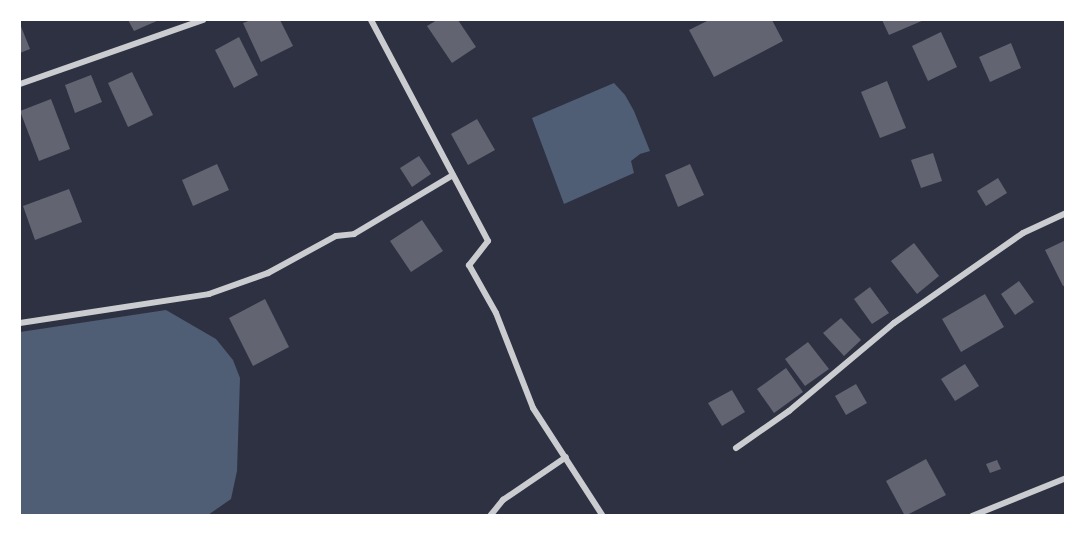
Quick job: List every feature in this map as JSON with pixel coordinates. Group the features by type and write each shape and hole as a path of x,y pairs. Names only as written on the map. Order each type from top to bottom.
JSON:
{"street":[{"path":"20,84 203,20"},
{"path":"371,20 488,241 469,265 496,313 533,408 603,516"},
{"path":"20,323 209,294 268,273 336,236 354,234 453,175"},
{"path":"736,448 789,411 894,323 1023,233 1065,213"},
{"path":"490,516 503,500 566,457"},
{"path":"972,516 1065,478"}],"water":[{"path":"614,83 625,95 634,111 650,151 640,154 631,161 634,173 564,204 532,118"},
{"path":"166,310 216,339 233,360 240,378 237,471 231,499 208,515 20,515 20,332"}],"building":[{"path":"128,20 159,20 134,31"},
{"path":"251,20 280,20 293,46 261,62 243,23"},
{"path":"437,20 458,20 476,47 452,63 427,26"},
{"path":"709,20 772,20 783,41 714,77 689,30"},
{"path":"882,20 924,20 889,35"},
{"path":"20,24 30,49 20,53"},
{"path":"941,32 957,67 928,81 912,46"},
{"path":"239,37 258,75 234,88 215,50"},
{"path":"1011,43 1021,68 990,82 979,57"},
{"path":"132,72 153,115 128,127 108,83"},
{"path":"91,75 102,102 75,113 65,85"},
{"path":"887,81 906,128 880,138 861,92"},
{"path":"51,99 70,149 39,161 20,111"},
{"path":"477,119 495,150 468,165 451,134"},
{"path":"933,153 942,181 921,188 911,160"},
{"path":"419,156 431,174 412,187 400,168"},
{"path":"217,164 229,190 193,206 182,180"},
{"path":"690,164 704,195 678,207 665,175"},
{"path":"998,178 1007,193 986,206 977,191"},
{"path":"69,189 82,222 35,240 23,206"},
{"path":"422,220 443,251 411,272 390,241"},
{"path":"1066,240 1066,285 1063,286 1045,250"},
{"path":"914,243 939,276 917,294 891,261"},
{"path":"1019,281 1034,302 1015,315 1001,294"},
{"path":"870,287 889,313 872,324 854,299"},
{"path":"985,294 1004,327 961,352 942,319"},
{"path":"265,299 289,347 253,366 229,318"},
{"path":"841,318 861,340 844,356 823,333"},
{"path":"808,342 829,369 805,386 785,359"},
{"path":"965,364 979,386 955,401 941,379"},
{"path":"786,368 803,392 774,413 757,389"},
{"path":"856,384 867,403 846,415 835,396"},
{"path":"732,390 745,412 722,426 708,403"},
{"path":"926,459 946,495 905,516 886,481"},
{"path":"997,460 1001,469 990,473 986,464"}]}
